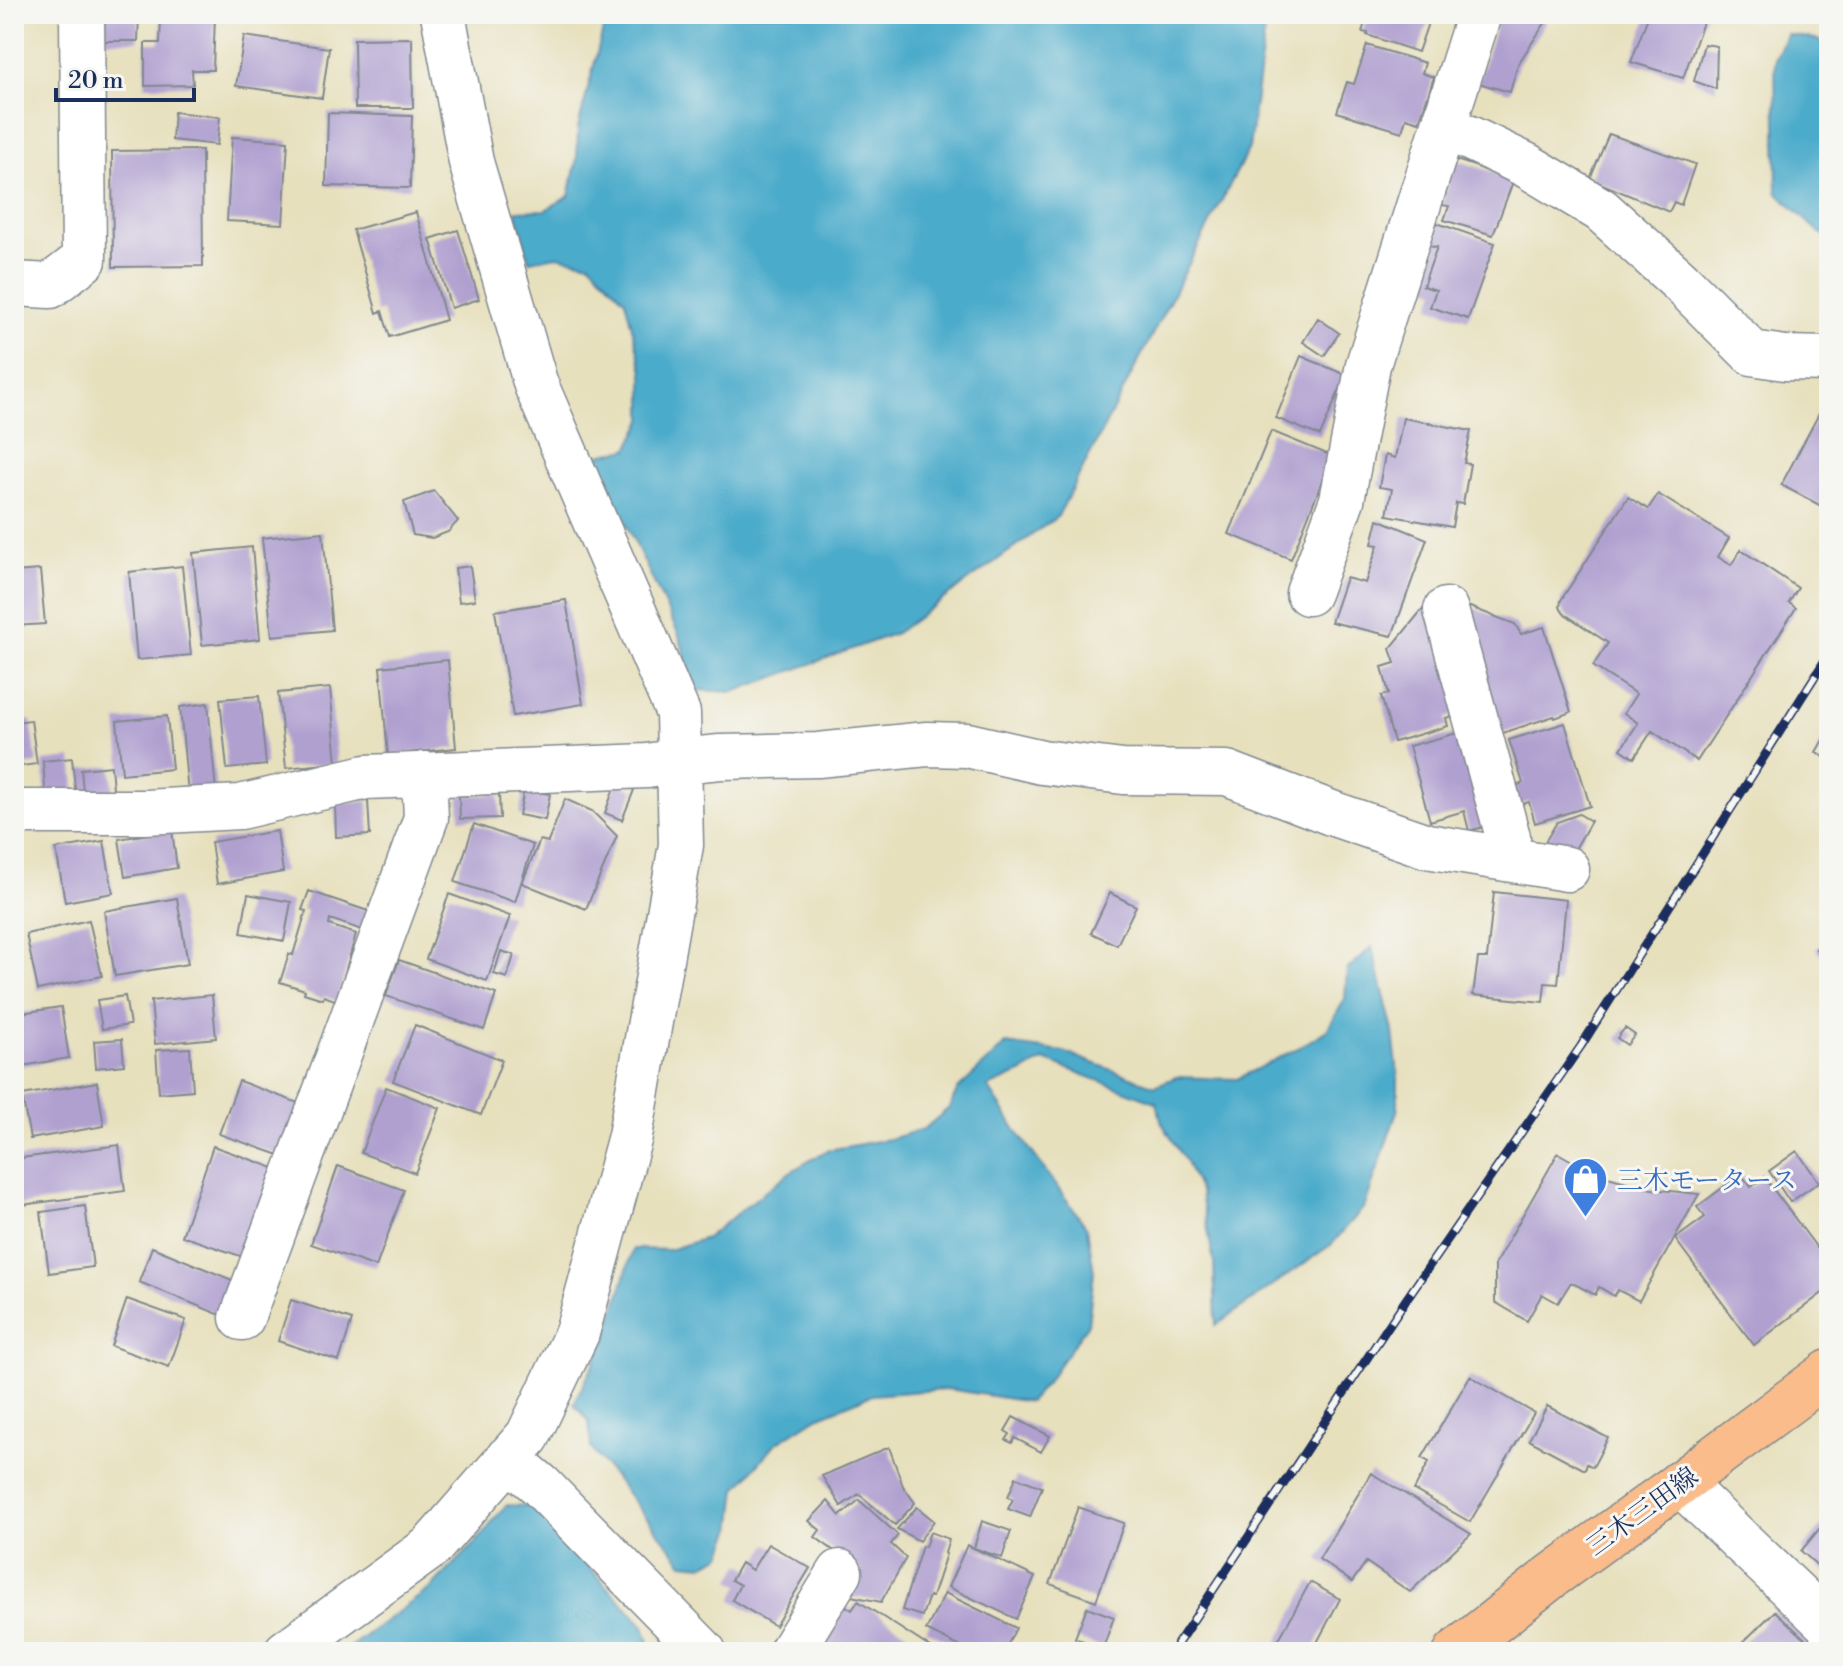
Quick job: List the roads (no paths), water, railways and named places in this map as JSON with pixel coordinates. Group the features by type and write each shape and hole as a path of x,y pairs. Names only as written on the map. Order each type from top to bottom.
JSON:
{"main road":[{"name":"三木三田線","path":"1456,1652 1552,1576 1829,1372"}],"street":[{"path":"14,284 50,286 84,260 82,14"},
{"path":"286,1652 431,1547 528,1436 577,1333 630,1136 681,845 678,713 536,385 471,162 443,14"},
{"path":"1308,593 1342,500 1368,365 1479,14"},
{"path":"1444,126 1526,165 1601,210 1681,282 1752,353 1785,358 1829,359"},
{"path":"1446,610 1508,837 1506,859"},
{"path":"14,812 145,812 240,807 366,777 647,766 720,757 818,755 927,744 967,745 1042,762 1123,772 1227,773 1427,846 1567,869"},
{"path":"242,1318 426,818 424,774"},
{"path":"508,1458 540,1485 704,1652"},
{"path":"1680,1483 1829,1625"},
{"path":"791,1652 840,1572"}],"water":[{"path":"607,14 1267,14 1249,148 1058,516 896,633 733,692 696,690 678,633 594,456 628,449 643,420 643,371 625,300 590,263 557,256 529,261 516,211 545,210 569,196 577,159 578,128"},
{"path":"1787,34 1818,40 1829,46 1829,238 1817,231 1777,192 1775,59"},
{"path":"1372,947 1393,1031 1398,1108 1365,1206 1332,1244 1216,1325 1214,1262 1201,1194 1162,1123 1156,1102 1044,1060 988,1087 1087,1228 1094,1272 1088,1324 1029,1402 948,1389 872,1395 817,1417 775,1444 737,1489 732,1530 722,1555 703,1565 683,1563 591,1448 589,1421 574,1404 606,1339 633,1249 669,1250 706,1238 790,1172 828,1150 924,1129 949,1108 958,1089 1006,1044 1064,1052 1155,1086 1176,1077 1237,1079 1327,1030 1345,999 1347,970"},
{"path":"506,1505 532,1506 644,1626 652,1652 343,1652 431,1588 479,1539"}],"railway":[{"path":"1172,1652 1405,1301 1581,1046 1829,654"}],"place":[{"name":"三木モータース","path":"1586,1219"}]}
